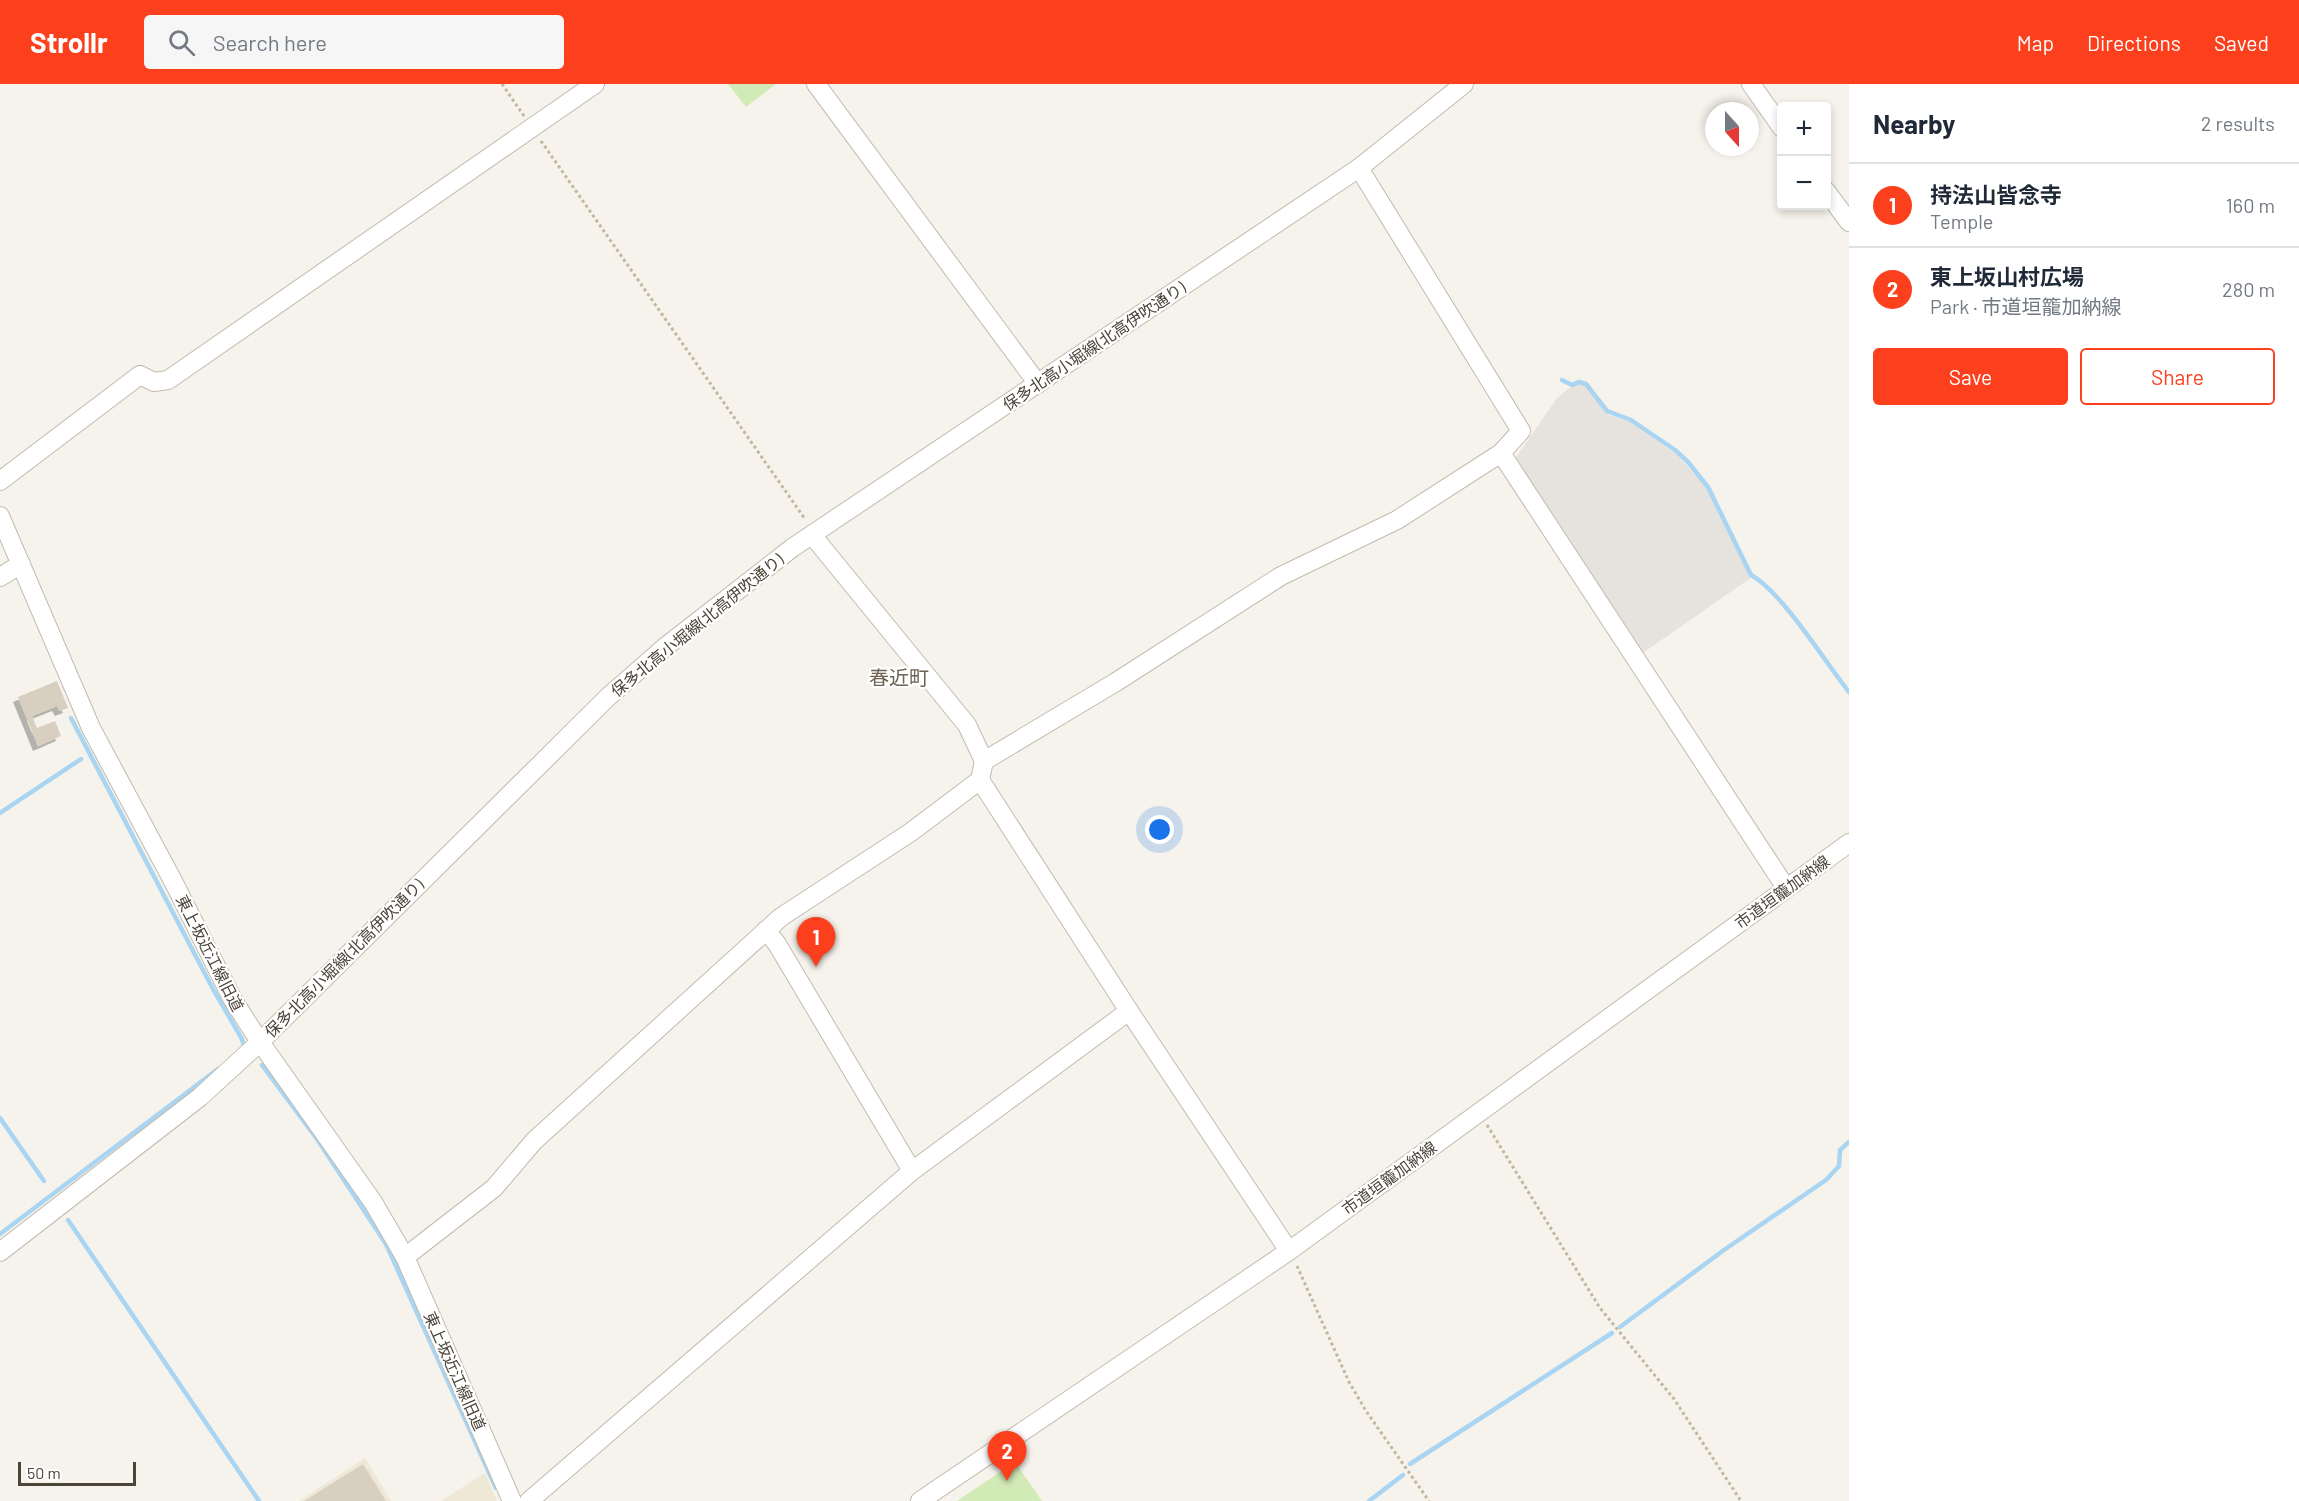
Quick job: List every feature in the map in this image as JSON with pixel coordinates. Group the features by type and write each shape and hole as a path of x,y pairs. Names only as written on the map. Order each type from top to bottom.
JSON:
{"street":[{"path":"0,481 140,375 154,382 168,380 595,84"},
{"path":"816,84 1038,384"},
{"path":"1751,84 1777,121"},
{"name":"保多北高小堀線(北高伊吹通り)","path":"0,1252 200,1097 260,1042 608,697 665,647 792,548 1359,168 1457,86"},
{"path":"984,761 1116,682 1281,576 1397,520 1501,453 1521,431 1359,168"},
{"path":"1831,197 1849,222"},
{"path":"1501,453 1786,888"},
{"name":"東上坂近江線旧道","path":"0,516 91,728 173,881 233,1000 373,1202 405,1257 512,1501"},
{"path":"812,535 967,725 984,761 981,780 1129,1011 1289,1251"},
{"path":"0,577 21,564"},
{"path":"405,1257 494,1188 534,1141 781,917 911,832 981,780"},
{"name":"市道垣籠加納線","path":"920,1501 1289,1251 1849,843"},
{"path":"766,930 777,944 912,1171"},
{"path":"529,1501 912,1171 1129,1011"}],"path":[{"path":"502,84 804,517 812,535"},
{"path":"1479,1112 1600,1308 1674,1399 1741,1501"},
{"path":"1289,1251 1349,1382 1366,1411 1429,1501"}],"shaded area":[{"path":"1577,382 1583,382 1609,415 1633,423 1677,455 1708,489 1723,514 1752,577 1640,655 1515,459 1557,398"},
{"path":"365,1458 391,1501 299,1501"},
{"path":"485,1473 497,1501 441,1501"}],"green space":[{"path":"728,84 776,84 746,107"},
{"path":"1015,1462 1042,1501 957,1501"}],"building":[{"path":"57,681 68,708 60,711 57,706 32,716 37,728 55,721 61,736 38,746 18,697"},
{"path":"363,1464 386,1501 304,1501"}],"waterway":[{"path":"1562,380 1572,385 1579,382 1586,384 1607,411 1631,420 1675,450 1688,462 1708,487 1751,575 1776,596 1849,692"},
{"path":"71,718 213,989 242,1039 243,1048"},
{"path":"0,813 81,759"},
{"path":"262,1065 317,1139 386,1244 496,1488"},
{"path":"0,1234 218,1069"},
{"path":"0,1118 44,1181"},
{"path":"1620,1327 1724,1250 1826,1180 1839,1166 1840,1150 1849,1142"},
{"path":"68,1220 259,1501"},
{"path":"1410,1464 1612,1333"},
{"path":"1369,1501 1403,1475"}],"place":[{"name":"持法山皆念寺","path":"816,967"},
{"name":"東上坂山村広場","path":"1007,1481"}],"district":[{"name":"春近町","path":"899,678"}]}
